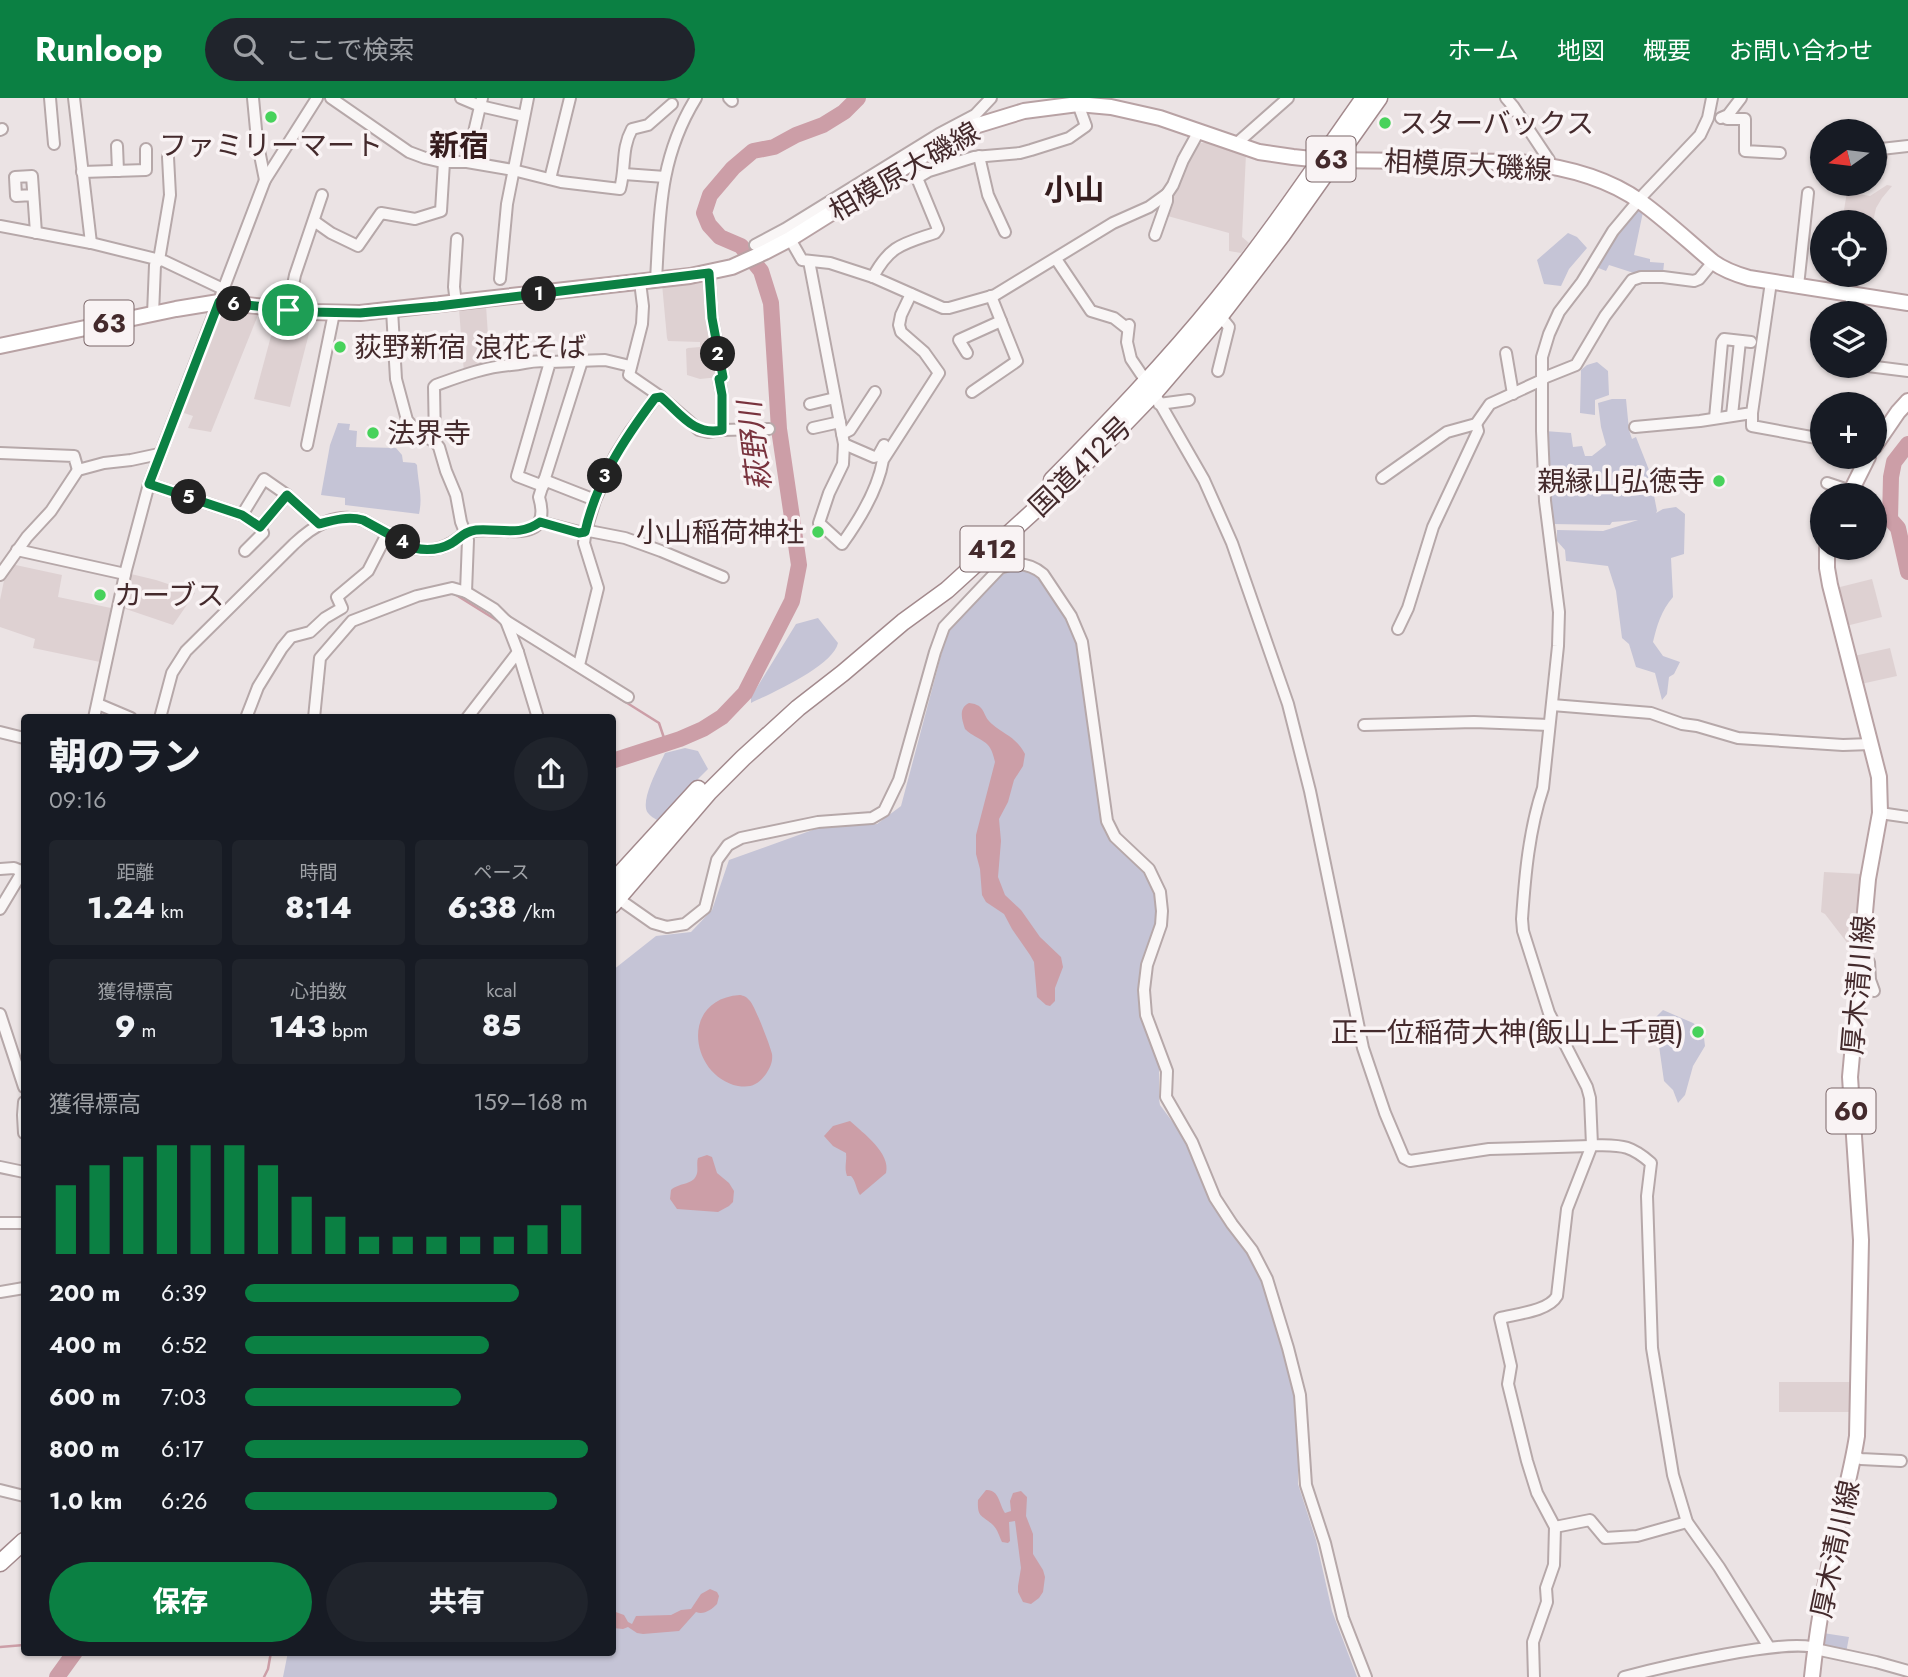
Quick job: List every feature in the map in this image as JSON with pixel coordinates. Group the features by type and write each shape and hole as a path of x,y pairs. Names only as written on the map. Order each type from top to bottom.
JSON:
{"highway":[{"name":"国道412号","path":"616,892 679,809 764,726 791,701 941,581 1153,393 1220,316 1282,235 1364,98"},
{"name":"国道412号","path":"1153,393 1264,239 1379,98"},
{"path":"0,1550 21,1531"},
{"path":"0,1563 21,1544"}],"main road":[{"name":"相模原大磯線","path":"0,346 196,305 221,296 288,310 334,313 392,310 709,273 743,263 760,248 790,239 941,139 1009,114 1073,102 1160,118 1276,155 1550,165 1606,183 1640,201 1713,262 1735,274 1908,303"},
{"path":"1887,428 1908,401"},
{"name":"厚木清川線","path":"1812,1677 1836,1532 1854,1455 1859,1413 1861,1240 1850,1077 1868,879 1884,813 1880,777 1830,585 1827,560"}],"street":[{"path":"50,98 54,144"},
{"path":"74,98 91,243"},
{"path":"253,98 257,140 265,180"},
{"path":"95,714 125,574 159,454 265,180 317,98"},
{"path":"331,98 409,152 444,162 467,162 550,179 620,189 624,174 625,141 632,128 648,125 669,101 686,115"},
{"path":"461,98 524,116"},
{"path":"500,279 507,204 528,98"},
{"path":"550,179 570,98"},
{"path":"656,280 662,190 677,133 696,98"},
{"path":"760,248 785,229 941,139 975,115 990,98"},
{"path":"1236,144 1288,98"},
{"path":"1506,98 1514,106 1550,165"},
{"path":"1534,1677 1533,1642 1547,1602 1546,1588 1554,1565 1555,1527 1537,1493 1527,1461 1508,1384 1511,1366 1500,1318 1542,1308 1555,1300 1567,1209 1591,1146 1591,1111 1587,1087 1549,1013 1523,931 1522,919 1525,879 1537,806 1543,788 1559,646 1559,612 1545,501 1542,357 1559,312 1582,282 1614,231 1644,194 1696,141 1708,118 1712,98"},
{"path":"1708,118 1725,117 1741,98"},
{"path":"467,162 481,102"},
{"path":"873,277 882,260 892,250 935,233 938,229 917,178 953,162 979,156 1020,153 1069,138 1086,126 1073,102"},
{"path":"1725,117 1745,119 1745,151 1780,153"},
{"path":"790,239 802,260 830,263 873,277 911,295 949,308 991,296 1113,223 1149,207 1167,194 1173,185 1199,131"},
{"path":"941,139 953,162"},
{"path":"1887,148 1908,146"},
{"path":"115,151 118,171"},
{"path":"82,172 146,170 147,154"},
{"path":"979,156 988,195 1005,232"},
{"path":"153,314 155,265 159,260 170,195 168,157"},
{"path":"314,221 358,246 381,213 415,219 441,211 444,162"},
{"path":"624,174 665,177"},
{"path":"1798,286 1808,193"},
{"path":"1155,235 1167,194"},
{"path":"33,195 36,233"},
{"path":"288,310 295,275 322,195"},
{"path":"0,226 91,243 159,260 221,296"},
{"path":"454,243 456,303"},
{"path":"1056,259 1091,311 1114,318 1128,327 1127,342 1131,359 1204,480 1232,543 1287,704 1310,791 1363,1048 1404,1158 1410,1161 1489,1149 1619,1146 1636,1150 1651,1163 1647,1196 1652,1348 1673,1475 1687,1522 1769,1647"},
{"path":"809,261 842,433 843,464 819,523 842,544 868,502 883,460 940,375 924,352 901,332 901,315 911,295"},
{"path":"1382,478 1447,432 1476,424 1490,404 1576,365 1605,316 1632,280 1641,277 1663,277 1694,281 1699,279 1713,262"},
{"path":"709,273 712,318 723,377 719,379 722,430"},
{"path":"640,282 642,324 629,375 661,397 699,430 708,432 769,429"},
{"path":"1771,282 1752,426 1810,437"},
{"path":"1851,301 1852,294"},
{"path":"972,392 1017,361 991,296"},
{"path":"392,310 396,379 407,420 417,432 439,446 468,540 466,592"},
{"path":"307,445 334,313"},
{"path":"1218,371 1229,327 1220,316"},
{"path":"967,354 959,340 1001,321"},
{"path":"1715,418 1724,339 1746,342 1732,415"},
{"path":"1506,353 1513,394"},
{"path":"435,442 436,385 477,371 533,360 606,360 630,366"},
{"path":"161,714 172,673 186,651 294,544 319,524 337,519 363,520 414,548 423,550 440,548 475,530 520,531 532,528 540,522 544,511 540,497 543,483 582,361"},
{"path":"550,362 522,448 517,476 595,500"},
{"path":"1887,369 1908,372"},
{"path":"842,433 850,430 875,392"},
{"path":"1153,393 1189,400"},
{"path":"579,665 598,589 584,543 585,532 595,500 615,456 655,398 661,397"},
{"path":"810,404 835,398"},
{"path":"1635,427 1752,413"},
{"path":"1398,629 1408,608 1433,527 1478,431 1476,424"},
{"path":"813,428 842,433 874,457 878,456 897,425"},
{"path":"0,453 74,456 78,470"},
{"path":"0,575 27,537 51,511 78,470 159,454"},
{"path":"242,515 264,479 287,495 319,524"},
{"path":"149,484 242,515 260,527 263,533 245,551"},
{"path":"260,527 287,495"},
{"path":"540,522 579,533 589,531 625,538 723,577"},
{"path":"248,714 258,687 282,648 291,637 310,632 325,618 342,608 337,597 368,571 387,534"},
{"path":"17,550 125,574"},
{"path":"616,896 653,923 667,926 685,923 705,908 717,860 728,845 741,838 818,822 872,818 884,811 899,780 944,628 1000,568 1019,564 1032,567 1043,574 1071,616 1082,642 1107,821 1115,836 1149,869 1158,886 1161,902 1160,925 1147,965 1144,990 1146,1015 1167,1071 1166,1097 1192,1142 1215,1198 1252,1250 1267,1279 1300,1395 1306,1485 1325,1543 1343,1618 1366,1677"},
{"path":"314,714 320,658 352,621 416,596 452,587 494,609 506,621 628,697"},
{"path":"506,621 537,714"},
{"path":"470,714 518,652"},
{"path":"97,705 121,714"},
{"path":"1552,705 1651,713 1738,738 1843,745 1871,744"},
{"path":"1364,725 1474,722 1549,725"},
{"path":"0,732 21,737"},
{"path":"1884,813 1908,817"},
{"path":"0,869 21,869"},
{"path":"0,909 21,875"},
{"path":"1861,957 1869,962 1874,989"},
{"path":"0,1014 21,1078"},
{"path":"0,1167 21,1171"},
{"path":"0,1223 21,1223"},
{"path":"0,1292 21,1288"},
{"path":"1854,1455 1861,1459 1901,1461"},
{"path":"0,1490 21,1495"},
{"path":"1555,1527 1590,1520 1605,1538 1637,1536 1687,1522"},
{"path":"1624,1677 1769,1647 1796,1645 1815,1647 1822,1651 1908,1671"}],"shaded area":[{"path":"1208,142 1246,154 1242,237 1249,243 1241,253 1229,251 1229,233 1164,215 1192,150 1196,144"},
{"path":"1846,196 1884,196 1876,210 1844,210"},
{"path":"1639,210 1643,212 1634,255 1650,259 1650,262 1664,263 1663,273 1640,275 1609,265 1606,271 1596,267 1620,229"},
{"path":"1568,233 1577,237 1587,248 1569,269 1561,286 1544,284 1537,260"},
{"path":"705,280 719,377 700,379 687,375 686,349 700,347 700,342 668,341 662,284"},
{"path":"486,305 490,367 464,373 459,309"},
{"path":"222,311 258,315 211,432 188,428 193,416 181,412"},
{"path":"277,314 313,318 290,407 254,399"},
{"path":"1597,362 1608,371 1609,395 1595,400 1595,415 1580,413 1581,370"},
{"path":"1626,399 1629,430 1632,439 1636,437 1649,470 1656,513 1676,507 1685,514 1684,554 1671,558 1673,597 1660,618 1653,642 1663,656 1680,662 1674,674 1669,677 1667,694 1662,700 1655,673 1636,667 1629,644 1622,638 1616,591 1608,566 1566,561 1565,550 1557,541 1557,530 1603,531 1638,520 1612,522 1610,525 1551,524 1545,431 1571,433 1573,447 1582,446 1585,456 1592,456 1606,445 1598,403"},
{"path":"338,423 350,424 349,430 357,431 356,447 396,448 402,455 403,462 417,465 419,514 345,505 345,498 321,495 330,445"},
{"path":"11,564 62,575 58,597 111,608 100,662 33,648 35,639 0,627 0,600 6,571"},
{"path":"1011,571 1030,572 1044,583 1068,623 1079,652 1101,820 1112,842 1141,868 1153,889 1156,902 1157,916 1141,969 1139,1004 1144,1027 1159,1065 1160,1105 1180,1132 1216,1210 1249,1254 1262,1282 1296,1405 1298,1484 1316,1540 1332,1611 1357,1677 283,1677 287,1656 616,1656 616,968 656,936 691,932 712,910 729,860 818,828 877,824 901,806 947,633 1001,575"},
{"path":"131,574 195,593 173,625 123,608"},
{"path":"1872,579 1882,617 1846,626 1836,588"},
{"path":"818,618 838,643 834,652 801,678 751,703 751,697 796,624"},
{"path":"1890,648 1897,676 1861,684 1854,656"},
{"path":"969,703 979,706 989,721 1014,740 1025,754 1023,766 1014,780 1008,802 999,819 1001,841 998,877 1005,895 1021,910 1040,937 1061,957 1063,967 1055,988 1055,1001 1050,1006 1037,997 1034,962 1030,955 1004,914 986,902 982,895 976,835 995,762 987,744 965,729 962,711"},
{"path":"685,748 698,751 708,769 657,820 646,808 651,784 665,753"},
{"path":"1824,872 1862,874 1855,953 1821,912"},
{"path":"740,995 751,1003 772,1054 771,1065 766,1074 757,1083 747,1087 722,1079 709,1068 701,1054 698,1038 700,1023 707,1010 720,1000"},
{"path":"1663,1010 1703,1030 1705,1046 1693,1066 1685,1095 1678,1103 1673,1090 1664,1081 1655,1018"},
{"path":"850,1121 875,1144 886,1166 886,1173 860,1195 853,1178 847,1176 846,1153 833,1146 824,1136 833,1126"},
{"path":"707,1155 712,1157 717,1173 734,1191 733,1202 718,1212 677,1209 670,1199 671,1190 694,1179 698,1158"},
{"path":"1779,1382 1851,1382 1851,1412 1779,1412"},
{"path":"986,1490 996,1494 1005,1513 1011,1511 1013,1493 1021,1491 1027,1497 1026,1516 1033,1534 1033,1554 1045,1577 1043,1592 1031,1604 1023,1602 1018,1592 1021,1568 1015,1521 1009,1522 1010,1541 1002,1542 995,1527 981,1516 978,1510 978,1500"},
{"path":"710,1589 717,1592 717,1604 702,1613 696,1612 679,1631 643,1634 628,1627 616,1628 616,1612 624,1615 632,1624 636,1616 671,1615 691,1609 701,1594"},
{"path":"1823,1633 1849,1637 1846,1653 1821,1646"}],"waterway":[{"name":"萩野川","path":"616,760 680,739 722,717 745,693 792,601 799,565 779,429 771,303 761,271 741,246 720,237 709,225 704,213 710,195 733,168 753,151 774,147 823,125 844,112 858,98"},
{"path":"1908,444 1894,462 1890,519 1898,528 1908,572"},
{"path":"453,593 501,623"},
{"path":"565,664 659,723 666,744"},
{"path":"320,707 323,683"},
{"path":"0,1647 21,1645"},
{"name":"萩野川","path":"57,1677 72,1656"},
{"path":"264,1677 270,1656"}],"place":[{"name":"ファミリーマート","path":"271,117"},
{"name":"スターバックス","path":"1385,123"},
{"name":"荻野新宿 浪花そば","path":"340,347"},
{"name":"法界寺","path":"373,433"},
{"name":"親縁山弘徳寺","path":"1719,481"},
{"name":"小山稲荷神社","path":"818,532"},
{"name":"カーブス","path":"100,595"},
{"name":"正一位稲荷大神(飯山上千頭)","path":"1698,1032"}],"district":[{"name":"新宿","path":"459,146"},
{"name":"小山","path":"1074,190"}],"route":[{"path":"709,273 712,318 723,377 719,379 722,430 699,430 661,397 655,398 615,456 595,500 585,532 579,533 540,522 532,528 520,531 475,530 465,533 450,544 430,550 414,548 355,518 319,524 287,495 260,527 242,515 149,484 219,302 288,310 378,312 709,273"}]}
